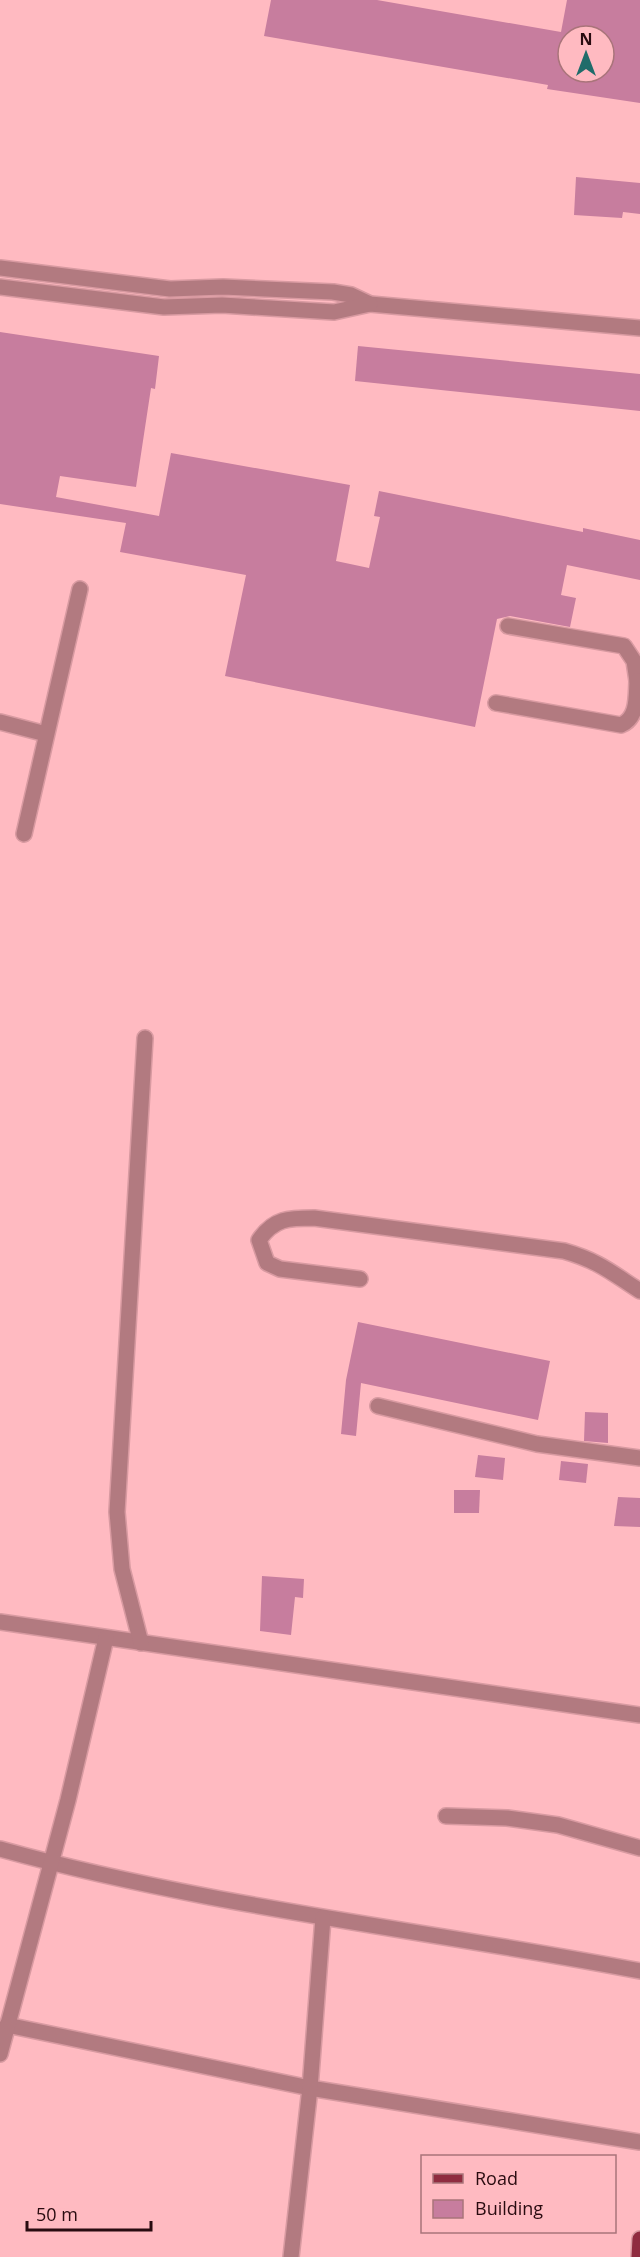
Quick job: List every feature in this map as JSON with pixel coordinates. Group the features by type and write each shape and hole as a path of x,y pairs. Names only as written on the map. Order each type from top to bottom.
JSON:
{"main road":[{"path":"639,2257 640,2239"}],"street":[{"path":"0,268 170,289 194,287 333,292 351,295 370,304"},
{"path":"0,287 164,307 195,306 334,312 370,304 640,328"},
{"path":"194,287 195,306"},
{"path":"24,834 80,589"},
{"path":"496,703 621,725 629,722 633,716 639,681 634,660 624,646 508,626"},
{"path":"0,722 46,734"},
{"path":"141,1642 122,1569 117,1512 145,1038"},
{"path":"360,1279 280,1269 267,1263 259,1240 268,1227 279,1221 314,1218 553,1250 585,1257 616,1273 640,1292"},
{"path":"378,1406 537,1444 640,1458"},
{"path":"0,1622 640,1715"},
{"path":"0,2054 7,2025 5,2008 51,1863 106,1638"},
{"path":"446,1816 507,1818 558,1825 640,1848"},
{"path":"0,1849 51,1863 323,1918 640,1971"},
{"path":"291,2257 310,2088 323,1918"},
{"path":"7,2025 310,2088 640,2142"}],"building":[{"path":"271,0 377,0 556,31 556,84 616,84 616,24 562,24 567,0 640,0 640,103 547,89 548,85 264,36"},
{"path":"576,177 640,183 640,214 623,212 622,218 574,215"},
{"path":"0,332 159,356 155,389 151,388 136,487 60,476 56,497 159,516 171,453 350,485 336,561 369,568 380,517 374,516 379,491 583,532 583,528 640,540 640,580 567,565 561,595 576,598 570,627 510,616 497,619 475,727 225,676 246,575 120,552 126,523 0,504"},
{"path":"358,346 640,374 640,411 355,381"},
{"path":"358,1322 550,1361 538,1420 361,1383 356,1436 341,1434 346,1380"},
{"path":"585,1412 608,1413 608,1443 584,1441"},
{"path":"478,1455 505,1458 503,1480 475,1477"},
{"path":"561,1461 588,1464 586,1483 559,1480"},
{"path":"454,1490 480,1490 479,1513 454,1513"},
{"path":"618,1497 640,1498 640,1527 614,1526"},
{"path":"262,1576 304,1579 303,1598 295,1597 291,1635 260,1631"}]}
